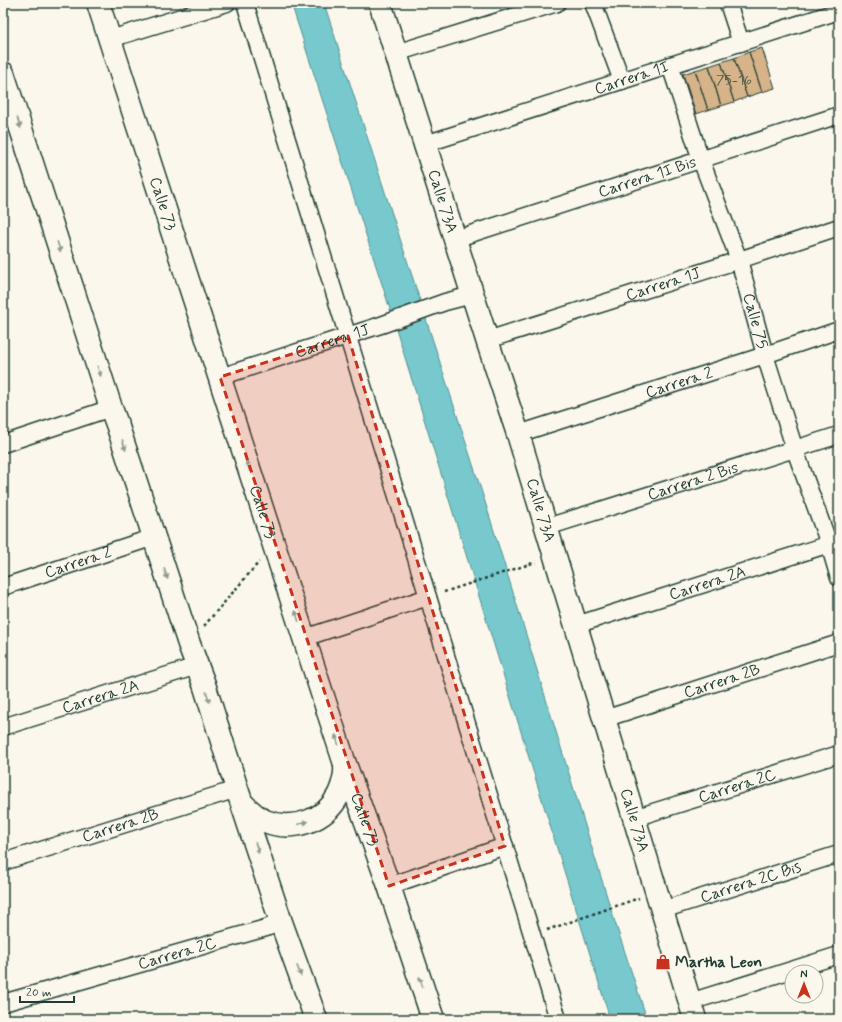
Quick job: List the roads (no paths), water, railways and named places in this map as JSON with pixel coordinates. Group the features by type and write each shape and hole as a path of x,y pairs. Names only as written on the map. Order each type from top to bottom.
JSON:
{"main road":[{"name":"Calle 73","path":"98,3 344,761 389,886 433,1019"},
{"name":"Calle 73A","path":"380,3 472,295 518,434 693,1010"},
{"path":"3,73 189,644 204,684 281,922 316,1019"},
{"path":"240,797 249,811 265,821 283,825 302,824 319,816 333,804 342,788 345,770 344,761"}],"street":[{"path":"110,40 227,3"},
{"path":"245,3 558,1019"},
{"path":"396,53 557,3"},
{"path":"593,3 622,81"},
{"path":"728,3 741,43"},
{"name":"Carrera 1I","path":"425,144 839,11"},
{"name":"Calle 75","path":"670,65 701,160 739,260 765,355 795,450 834,543 839,578"},
{"name":"Carrera 1I Bis","path":"455,239 839,116"},
{"name":"Carrera 1J","path":"487,340 839,227"},
{"name":"Carrera 1J","path":"220,377 381,325 445,302 472,295"},
{"name":"Carrera 2","path":"518,434 839,330"},
{"path":"3,444 111,408"},
{"name":"Carrera 2 Bis","path":"546,527 839,435"},
{"name":"Carrera 2","path":"3,587 154,537"},
{"name":"Carrera 2A","path":"576,625 834,543"},
{"path":"304,638 428,597"},
{"name":"Carrera 2B","path":"604,719 839,643"},
{"name":"Carrera 2A","path":"3,727 197,666"},
{"name":"Carrera 2C","path":"634,818 839,754"},
{"name":"Carrera 2B","path":"3,862 240,797"},
{"path":"389,886 505,846"},
{"name":"Carrera 2C Bis","path":"662,910 839,854"},
{"name":"Carrera 2C","path":"3,1003 258,930 281,922"},
{"path":"693,1010 839,955"}],"water":[{"path":"291,3 324,3 486,505 613,916 647,1019 610,1019 389,306"}],"place":[{"name":"Martha Leon","path":"663,962"}]}
